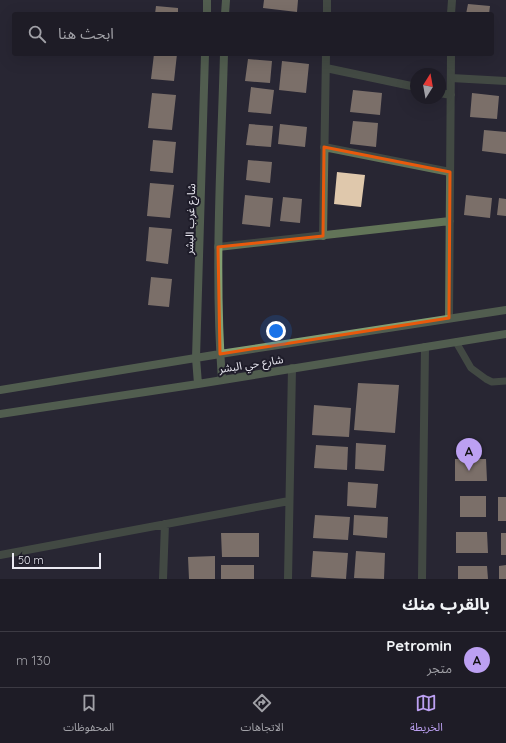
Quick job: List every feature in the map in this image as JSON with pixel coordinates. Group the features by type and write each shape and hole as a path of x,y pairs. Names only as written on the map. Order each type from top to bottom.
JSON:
{"street":[{"path":"206,12 207,0"},
{"path":"225,12 226,0"},
{"path":"327,0 327,12"},
{"path":"452,0 452,12"},
{"name":"شارع غرب البشر","path":"198,384 196,358 205,56"},
{"path":"222,380 220,354 218,247 224,56"},
{"path":"323,236 326,56"},
{"path":"449,318 451,56"},
{"path":"326,68 410,87"},
{"path":"451,78 506,82"},
{"path":"446,94 451,95"},
{"path":"324,148 450,172"},
{"path":"218,247 450,222"},
{"path":"0,390 220,354 506,310"},
{"name":"شارع حي البشر","path":"0,414 198,384 506,334"},
{"path":"422,579 425,347"},
{"path":"288,579 292,368"},
{"path":"0,555 289,501"},
{"path":"163,579 165,524"}],"lane":[{"path":"456,342 471,368 492,382 506,381"}],"highlighted area":[{"path":"324,147 450,172 449,318 220,354 218,247 323,236"}],"building":[{"path":"264,0 298,0 297,12 263,8"},
{"path":"468,4 490,6 489,12 466,12"},
{"path":"156,6 178,8 178,12 155,12"},
{"path":"154,56 177,56 174,81 151,79"},
{"path":"248,59 272,61 270,83 245,81"},
{"path":"282,61 309,64 306,93 279,90"},
{"path":"251,87 274,90 271,114 248,112"},
{"path":"353,90 382,93 380,115 350,112"},
{"path":"152,93 176,95 172,130 148,128"},
{"path":"472,93 499,96 497,119 470,117"},
{"path":"353,121 378,123 376,147 350,144"},
{"path":"249,124 273,126 271,147 246,145"},
{"path":"280,124 307,127 305,147 278,144"},
{"path":"484,130 506,132 506,154 482,151"},
{"path":"153,140 176,142 173,173 150,171"},
{"path":"248,160 272,162 270,183 246,180"},
{"path":"337,172 365,175 361,207 334,204"},
{"path":"150,183 174,185 170,218 147,216"},
{"path":"245,195 273,198 270,227 242,224"},
{"path":"466,195 492,198 490,218 464,215"},
{"path":"283,197 302,199 300,223 280,221"},
{"path":"499,198 506,199 506,216 497,215"},
{"path":"149,227 172,229 168,264 146,261"},
{"path":"151,277 172,279 169,307 148,305"},
{"path":"358,383 399,385 395,433 354,430"},
{"path":"314,405 351,408 349,437 312,435"},
{"path":"356,443 386,445 384,471 355,469"},
{"path":"316,445 348,447 347,470 314,468"},
{"path":"455,459 486,459 487,481 455,481"},
{"path":"348,482 378,484 376,508 347,506"},
{"path":"460,496 486,496 486,517 460,517"},
{"path":"498,497 506,497 506,521 498,521"},
{"path":"315,515 350,517 348,540 313,538"},
{"path":"354,515 388,517 387,538 353,535"},
{"path":"456,532 487,532 488,553 456,553"},
{"path":"221,533 259,533 259,557 222,557"},
{"path":"501,533 506,533 506,555 501,555"},
{"path":"313,551 348,553 346,579 311,577"},
{"path":"356,551 385,553 384,579 354,578"},
{"path":"215,556 215,579 189,579 188,557"},
{"path":"221,565 254,565 254,579 221,579"},
{"path":"506,565 506,579 499,579 499,566"},
{"path":"458,566 487,566 488,579 458,579"}],"place":[{"name":"Petromin","path":"469,471"}]}
